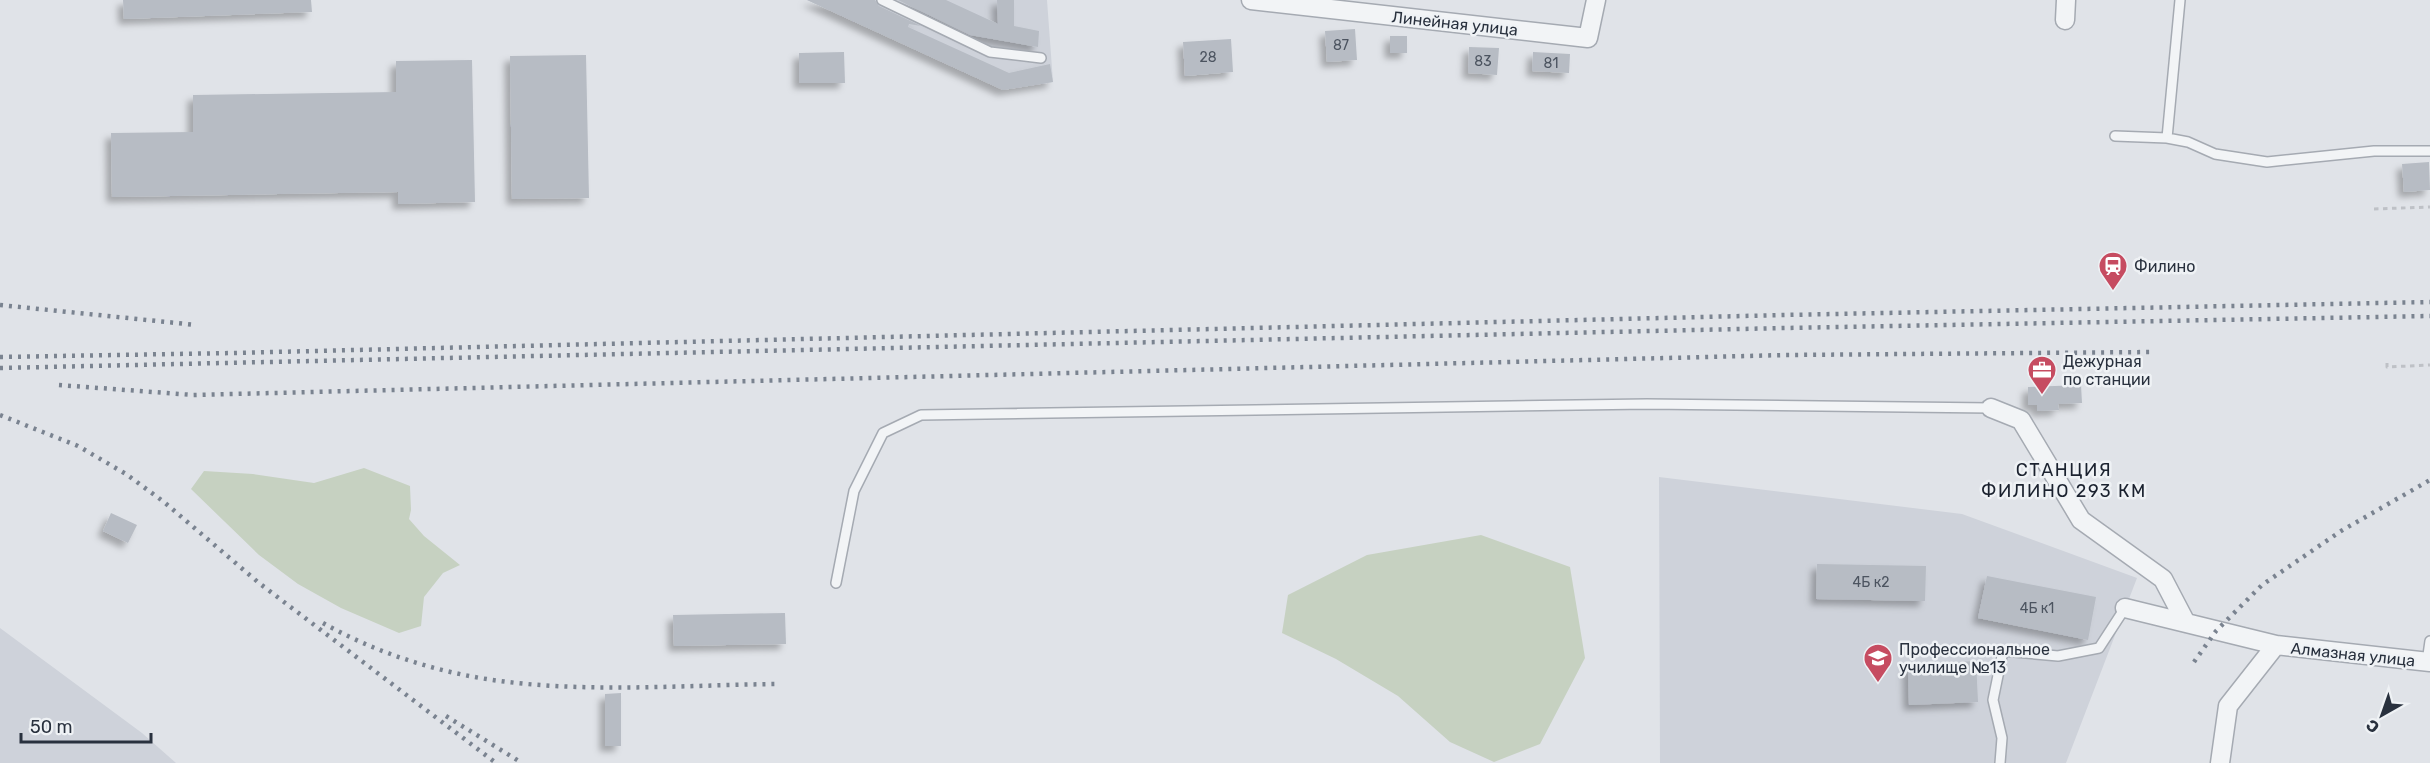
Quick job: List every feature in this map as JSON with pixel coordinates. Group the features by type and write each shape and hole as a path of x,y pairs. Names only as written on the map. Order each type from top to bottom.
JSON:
{"street":[{"name":"Линейная улица","path":"1251,0 1587,38 1596,0"},
{"path":"2065,20 2066,0"},
{"path":"1991,408 2021,420 2081,520 2163,579 2186,623"},
{"name":"Алмазная улица","path":"2125,608 2276,645 2428,662"},
{"path":"2220,763 2228,706 2276,645"}],"lane":[{"path":"882,0 990,52 1041,58"},
{"path":"2167,138 2180,0"},
{"path":"2115,136 2167,138 2188,142 2215,154 2267,162 2374,151 2430,151"},
{"path":"836,583 854,491 883,433 921,415 1647,404 1991,408"},
{"path":"2000,763 2002,738 1993,700 2003,651 2058,656 2100,648 2125,608"},
{"path":"2428,662 2430,641"}],"path":[{"path":"2374,209 2430,207"},
{"path":"2387,363 2387,367 2430,365"}],"shaded area":[{"path":"807,0 1047,0 1053,82 1003,90"},
{"name":"Профессиональное училище №13","path":"1659,477 1962,514 2137,578 2066,763 1660,763"},
{"path":"0,628 142,733 176,763 0,763"}],"green space":[{"path":"364,468 410,486 409,519 424,536 460,565 443,573 424,597 421,626 399,633 341,608 298,584 259,555 191,489 204,471 253,474 314,483"},
{"path":"1481,535 1570,567 1585,658 1540,744 1494,762 1450,742 1398,696 1336,659 1282,633 1288,595 1367,555"}],"building":[{"path":"123,0 311,0 312,12 124,19"},
{"path":"807,0 875,0 879,6 921,26 909,24 908,27 1009,73 1050,64 1053,82 1003,90"},
{"path":"898,0 946,0 998,24 997,0 1014,0 1014,26 1039,31 1038,47 970,35"},
{"path":"1355,29 1357,60 1327,62 1325,31"},
{"path":"1390,36 1407,36 1407,53 1390,53"},
{"path":"1231,39 1233,72 1185,76 1183,42"},
{"path":"1469,47 1499,48 1497,75 1468,73"},
{"path":"844,52 845,83 799,83 799,53"},
{"path":"1533,52 1570,54 1569,73 1532,71"},
{"path":"586,55 589,198 512,199 510,56"},
{"path":"472,60 475,202 398,204 398,192 112,197 111,133 193,132 193,95 396,92 396,61"},
{"path":"2429,162 2430,190 2404,192 2402,164"},
{"path":"2081,385 2082,403 2058,404 2059,410 2037,411 2037,405 2028,405 2028,387"},
{"path":"111,513 137,525 128,543 103,531"},
{"path":"1817,564 1926,566 1925,601 1816,599"},
{"path":"1987,576 2096,597 2088,640 1978,618"},
{"path":"785,613 786,644 674,646 673,615"},
{"path":"1976,661 1978,702 1909,705 1908,665"},
{"path":"621,693 621,746 605,746 605,694"}],"railway":[{"path":"0,357 2430,302"},
{"path":"0,305 196,325"},
{"path":"0,368 1785,328 2430,316"},
{"path":"59,385 193,395 1786,355 2154,352"},
{"path":"0,415 78,446 126,474 164,502 259,583 496,763"},
{"path":"2194,662 2216,631 2262,585 2341,531 2430,480"},
{"path":"323,623 364,644 409,660 454,673 500,681 569,687 777,684"},
{"path":"446,716 522,763"}],"place":[{"name":"Филино","path":"2113,292"},
{"name":"Дежурная по станции","path":"2042,396"},
{"name":"Профессиональное училище №13","path":"1878,684"}],"district":[{"name":"СТАНЦИЯ ФИЛИНО 293 КМ","path":"2064,480"}]}
